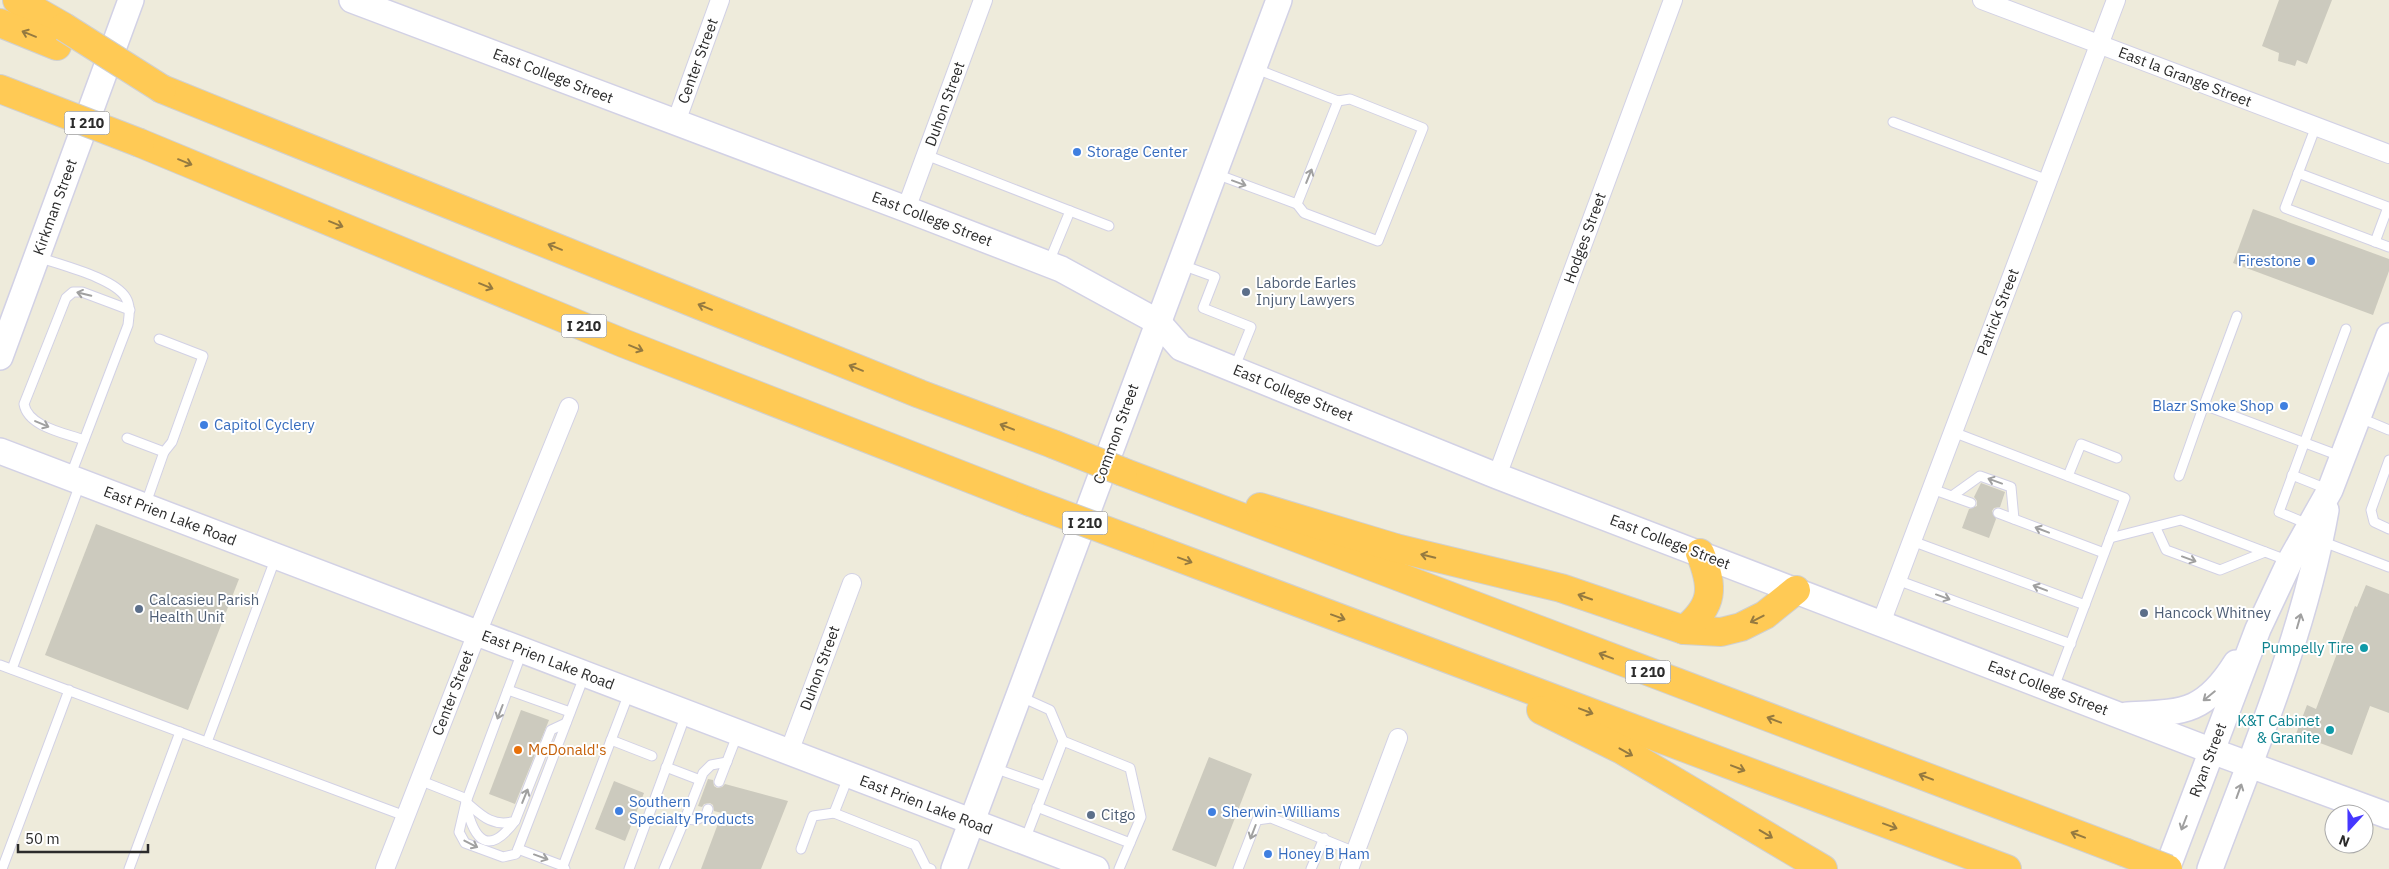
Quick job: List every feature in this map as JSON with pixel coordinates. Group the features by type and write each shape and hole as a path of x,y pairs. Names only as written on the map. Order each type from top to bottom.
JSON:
{"highway":[{"path":"17,0 60,36"},
{"path":"0,23 60,36"},
{"name":"I 210","path":"60,36 162,89 911,390 2167,869"},
{"name":"I 210","path":"0,89 140,143 624,343 1030,502 2007,869"},
{"path":"1167,489 1226,497 1396,548 1561,588 1684,630 1721,632 1741,627 1764,615 1796,590"},
{"path":"1684,630 1701,616 1709,595 1710,577 1700,553"},
{"path":"1394,638 1622,750 1823,869"}],"main road":[{"name":"Kirkman Street","path":"0,356 131,0"},
{"name":"Common Street","path":"954,869 1279,0"},
{"name":"East College Street","path":"357,1 1048,264 1158,322 1181,348 1497,476 2212,751 2389,816"},
{"name":"Ryan Street","path":"2210,869 2291,650 2315,533 2389,336"},
{"name":"East Prien Lake Road","path":"0,451 1096,869"},
{"name":"Ryan Street","path":"2167,869 2258,629 2290,561 2315,533"},
{"path":"2119,715 2177,711 2206,700 2222,685 2258,629"}],"street":[{"name":"Center Street","path":"676,122 720,0"},
{"name":"Duhon Street","path":"906,209 983,0"},
{"name":"Hodges Street","path":"1497,476 1673,0"},
{"name":"East la Grange Street","path":"1982,0 2389,154"},
{"name":"Patrick Street","path":"1881,623 2116,0"},
{"name":"Center Street","path":"385,869 477,633 570,407"},
{"name":"Duhon Street","path":"789,752 852,583"},
{"path":"1349,869 1398,738"}],"lane":[{"path":"1214,173 1298,204 1304,213 1378,241 1423,128 1350,100 1338,101 1254,68"},
{"path":"1298,204 1338,101"},
{"path":"1893,122 2048,180"},
{"path":"2316,126 2285,208 2389,247"},
{"path":"926,155 1109,226"},
{"path":"2298,173 2388,207 2375,242"},
{"path":"1048,264 1070,211"},
{"path":"12,669 75,479 84,440 128,325 130,310 126,298 115,285 37,256"},
{"path":"1179,264 1215,278 1202,308 1251,327 1234,369"},
{"path":"84,440 37,422 26,412 24,404 66,298 73,292 82,292 130,310"},
{"path":"2179,476 2237,316"},
{"path":"2346,329 2303,442 2279,512 2315,533 2389,566"},
{"path":"144,506 164,452 172,442 203,356 159,340"},
{"path":"2204,405 2343,456"},
{"path":"2358,417 2389,430"},
{"path":"1953,432 2125,498 2053,690"},
{"path":"127,438 164,452"},
{"path":"2068,476 2081,444 2117,458"},
{"path":"2389,460 2371,510 2374,522 2389,529"},
{"path":"2292,475 2330,490"},
{"path":"1952,496 1980,476 2011,487 2014,519"},
{"path":"1932,489 1971,503"},
{"path":"1998,513 2104,553"},
{"path":"2110,538 2156,528 2180,520 2290,561"},
{"path":"2156,528 2166,550 2220,570 2265,552"},
{"path":"1912,541 2085,605"},
{"path":"207,742 276,556"},
{"path":"1897,580 2070,644"},
{"path":"523,650 466,800 459,832 465,843 504,857 516,854 585,674"},
{"path":"0,664 405,816"},
{"path":"2,869 69,690"},
{"path":"508,690 570,712"},
{"path":"518,849 564,867 630,691"},
{"path":"1019,696 1050,710 1064,741 1130,768 1141,817 1120,869"},
{"path":"629,869 686,713"},
{"path":"466,800 471,825 475,833 482,838 498,840 505,835 515,821 551,730 566,723"},
{"path":"129,869 180,732"},
{"path":"719,782 738,733"},
{"path":"611,740 652,756"},
{"path":"1024,842 1064,741"},
{"path":"664,869 703,773 711,765 727,762"},
{"path":"992,767 1045,786"},
{"path":"666,768 700,780"},
{"path":"834,813 849,775"},
{"path":"419,780 466,800 491,822 499,824 515,821"},
{"path":"1038,807 1130,843"},
{"path":"685,819 696,820 706,815 708,809"},
{"path":"800,849 813,816 834,813 915,845 926,867 931,869"},
{"path":"1238,869 1257,820 1272,818 1356,852"},
{"path":"1311,869 1324,838"}],"building":[{"path":"2279,0 2332,0 2307,64 2297,60 2295,66 2278,61 2279,53 2262,46"},
{"name":"Firestone","path":"2253,209 2389,259 2389,271 2373,315 2233,263"},
{"path":"1981,483 2005,492 2000,507 1994,508 1992,511 1996,519 1989,538 1962,528 1969,509 1977,506 1977,501 1974,497"},
{"path":"96,524 239,579 188,710 45,655"},
{"name":"Pumpelly Tire","path":"2366,585 2389,594 2389,713 2370,706 2352,755 2296,734 2307,705 2316,709 2355,606 2357,607"},
{"path":"521,710 549,720 515,804 489,794"},
{"name":"Sherwin-Williams","path":"1209,757 1252,774 1216,867 1172,850"},
{"path":"708,779 713,780 714,786 717,788 725,784 788,801 761,869 701,869 722,813 714,811 713,805 710,803 704,804 702,807 698,806"},
{"name":"Southern Specialty Products","path":"614,781 644,793 625,841 595,829"}],"place":[{"name":"Storage Center","path":"1077,152"},
{"name":"Firestone","path":"2311,261"},
{"name":"Laborde Earles Injury Lawyers","path":"1246,292"},
{"name":"Blazr Smoke Shop","path":"2284,406"},
{"name":"Capitol Cyclery","path":"204,425"},
{"name":"Calcasieu Parish Health Unit","path":"139,609"},
{"name":"Hancock Whitney","path":"2144,613"},
{"name":"Pumpelly Tire","path":"2364,648"},
{"name":"K&T Cabinet & Granite","path":"2330,730"},
{"name":"McDonald's","path":"518,750"},
{"name":"Southern Specialty Products","path":"619,811"},
{"name":"Sherwin-Williams","path":"1212,812"},
{"name":"Citgo","path":"1091,815"},
{"name":"Honey B Ham","path":"1268,854"}]}
